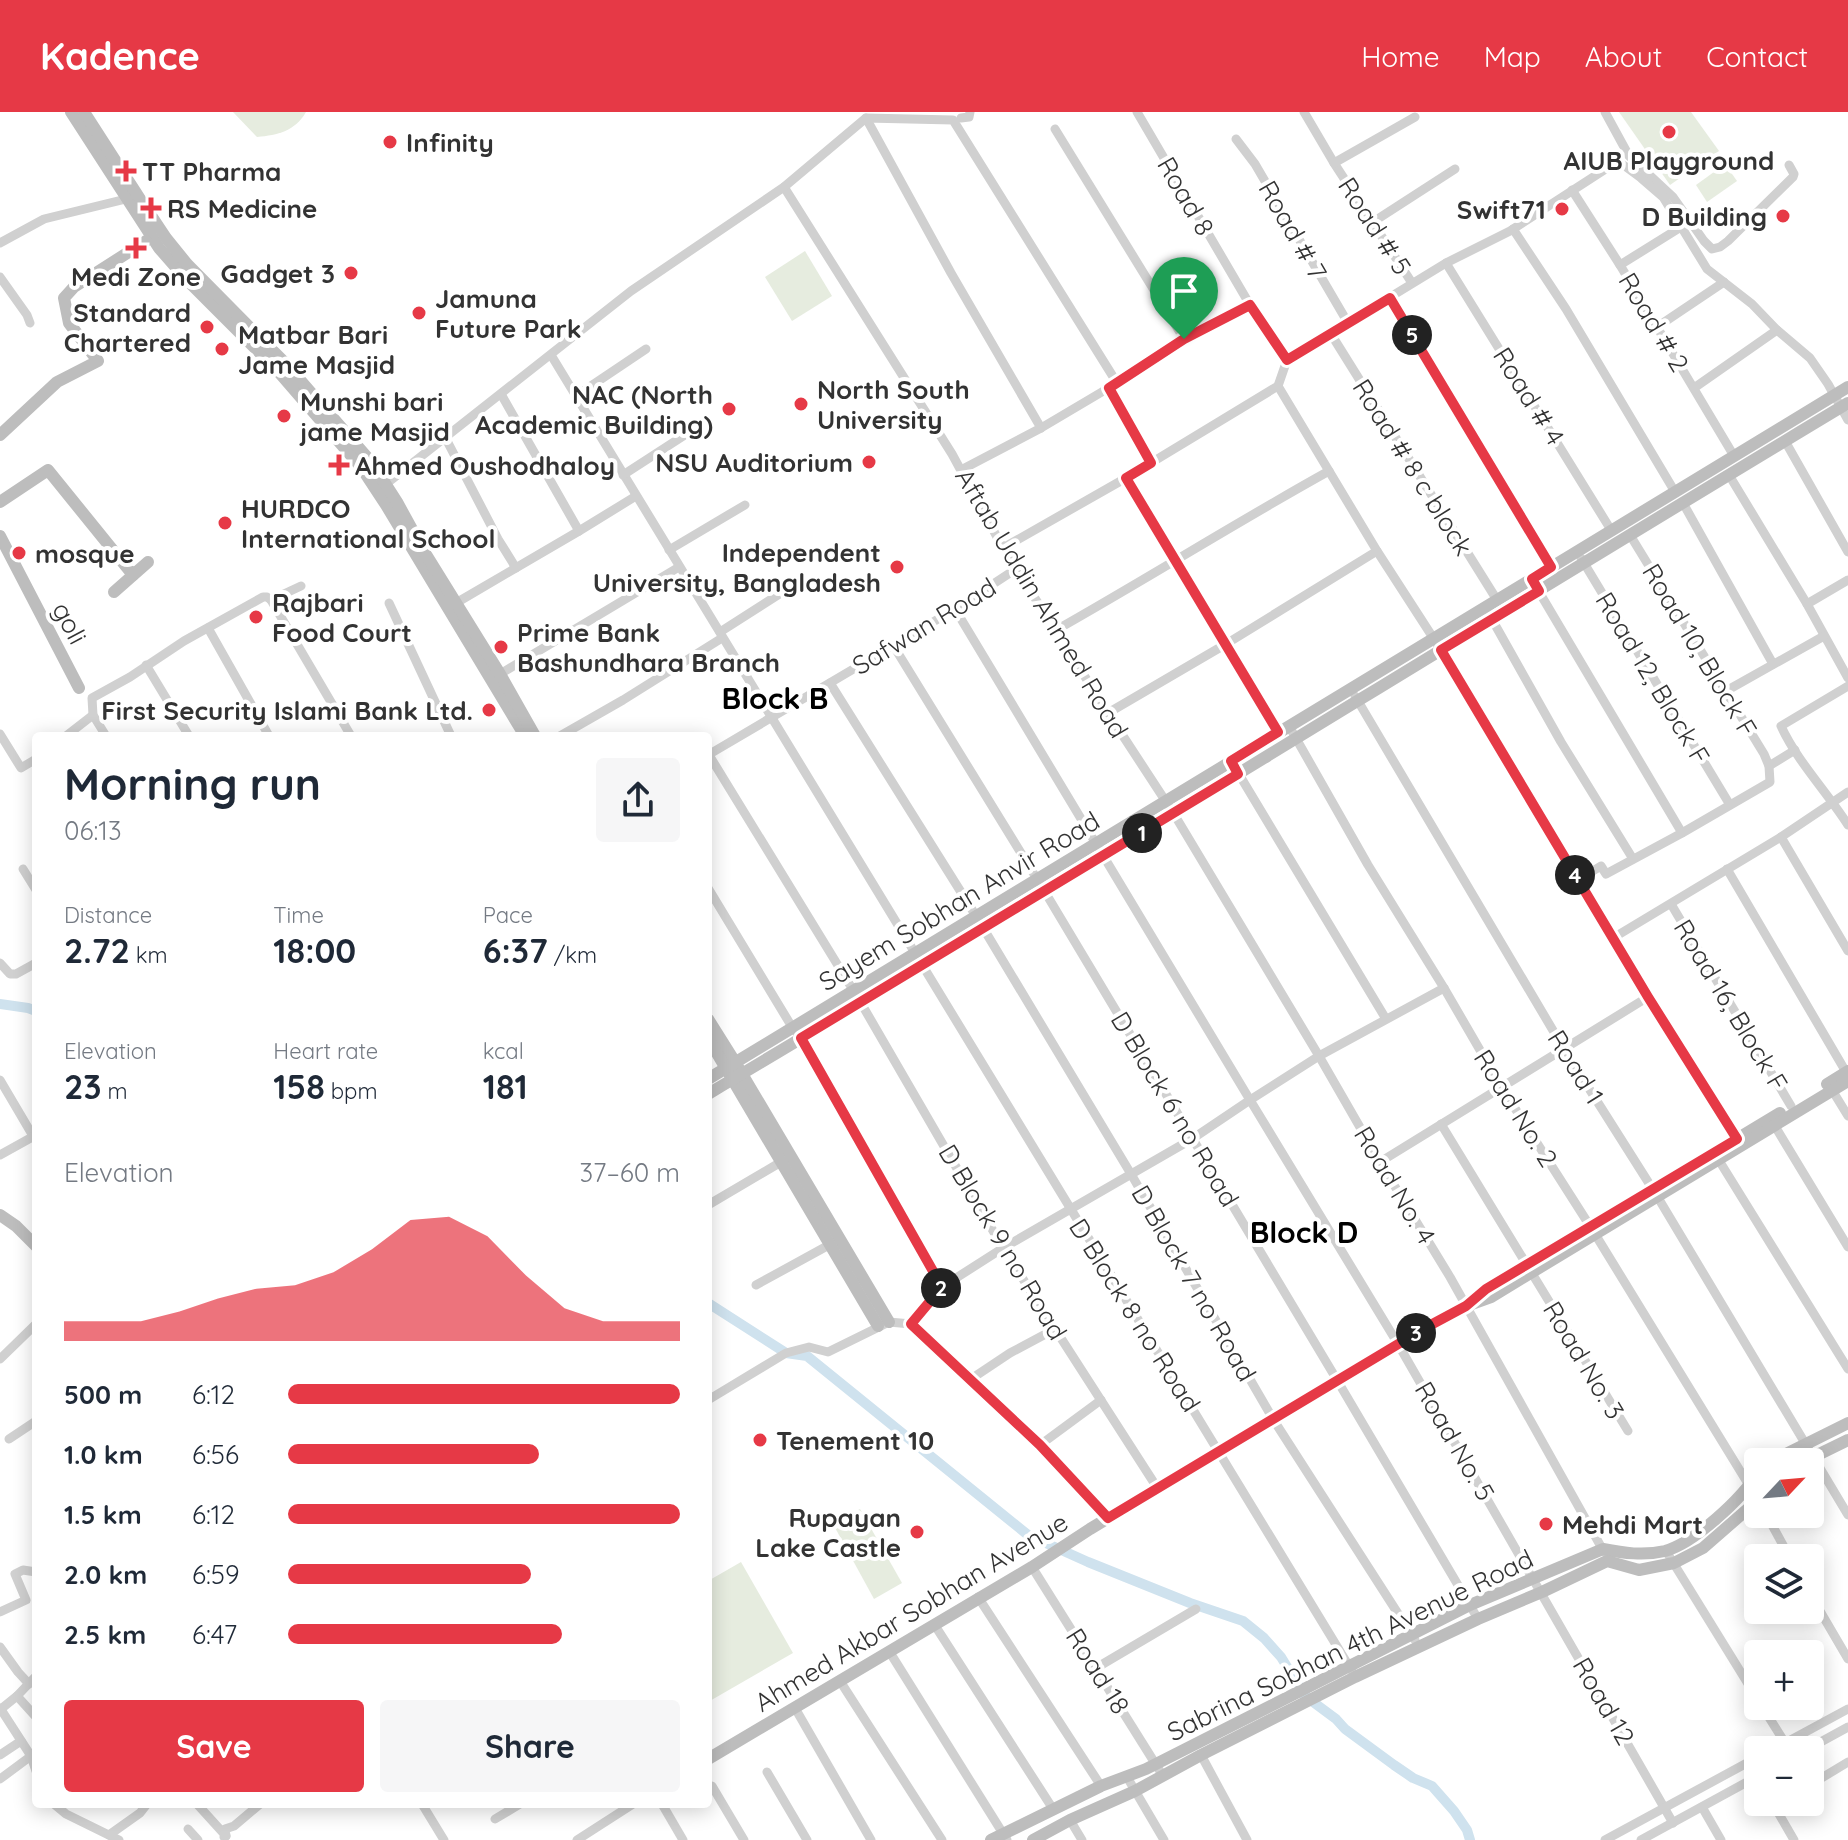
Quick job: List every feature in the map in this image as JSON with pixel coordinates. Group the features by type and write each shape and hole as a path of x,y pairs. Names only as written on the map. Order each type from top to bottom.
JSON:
{"street":[{"path":"71,112 169,260 278,371 361,467 523,732"},
{"path":"84,112 173,247 286,364 356,443 386,484 533,732"},
{"name":"Road 8","path":"1137,112 1250,305 1287,360"},
{"name":"Road # 5","path":"1304,112 1412,283"},
{"path":"1605,112 1629,156 1673,197 1712,249 1728,241 1793,177 1789,165"},
{"path":"386,484 631,291 784,187 866,118 961,117 1113,385 1151,463"},
{"path":"1336,166 1415,117"},
{"path":"866,118 1041,428"},
{"path":"1055,129 1184,339"},
{"name":"Road # 7","path":"1236,139 1255,164 1348,323"},
{"path":"1003,548 1278,386 1287,360 1446,263 1513,229 1618,161 1663,197 1707,269 1752,304 1810,358 1844,406 1848,420"},
{"path":"1373,222 1455,169"},
{"name":"Aftab Uddin Ahmed Road","path":"784,187 961,470 1016,569 1174,814"},
{"name":"Road # 2","path":"1572,190 1734,456"},
{"path":"0,243 44,219 126,199"},
{"path":"1620,265 1681,227"},
{"path":"1513,229 1566,309 1675,492"},
{"path":"0,435 57,382 98,361 69,323 64,298 74,287 146,241"},
{"name":"Road # 4","path":"1446,263 1611,530"},
{"path":"0,277 30,323"},
{"path":"1657,327 1724,282"},
{"path":"1390,298 1551,567"},
{"path":"961,470 1041,428 1184,339 1250,305"},
{"path":"1694,388 1777,330"},
{"name":"Road # 8 c block","path":"1331,334 1497,600"},
{"path":"576,396 646,349"},
{"name":"D Block 8 no Road","path":"551,355 1352,1672"},
{"path":"1278,386 1737,1139"},
{"name":"Sayem Sobhan Anvir Road","path":"712,1076 1848,387"},
{"path":"501,394 579,531"},
{"name":"Sayem Sobhan Anvir Road","path":"712,1092 984,930 1844,406"},
{"path":"623,475 694,429"},
{"path":"445,437 516,568"},
{"path":"1785,441 1848,552"},
{"path":"0,502 48,470 133,575"},
{"path":"1056,630 1329,471"},
{"path":"1729,475 1848,678"},
{"name":"Road No. 2","path":"1126,478 1226,644 1284,729 1295,738 1502,1088 1744,1476"},
{"path":"456,603 636,496"},
{"path":"1683,503 1773,664"},
{"path":"669,550 745,505"},
{"name":"Road 10, Block F","path":"1630,535 1769,766"},
{"name":"goli","path":"0,536 79,688"},
{"path":"1108,713 1377,551"},
{"name":"Road 12, Block F","path":"1577,551 1730,805"},
{"path":"114,592 148,562"},
{"path":"500,674 679,567"},
{"name":"Safwan Road","path":"712,753 955,609 1016,569"},
{"path":"1532,579 1682,833"},
{"path":"1807,604 1848,580"},
{"path":"271,600 301,586"},
{"path":"567,732 623,700 792,586"},
{"path":"104,732 93,715 92,698 208,628 267,597 349,732"},
{"path":"389,603 449,732"},
{"path":"1485,607 1561,742 1633,859"},
{"name":"Road No. 5","path":"955,609 1398,1344 1534,1579"},
{"path":"208,628 267,732"},
{"path":"1726,691 1824,636"},
{"name":"D Block 6 no Road","path":"893,645 1337,1380"},
{"path":"146,665 187,732"},
{"name":"D Block 7 no Road","path":"830,683 976,916 1273,1419 1419,1646"},
{"path":"1848,686 1782,724 1795,750 1848,825"},
{"name":"Road 1","path":"1351,689 1805,1448"},
{"path":"71,732 93,715"},
{"path":"0,734 21,768 32,761"},
{"path":"1578,880 1601,866 1606,874 1770,782 1769,766 1795,750"},
{"name":"D Block 9 no Road","path":"712,761 854,990 1003,1248 1158,1489"},
{"path":"1231,761 1386,1019"},
{"path":"1613,938 1781,837 1848,792"},
{"name":"Road No. 4","path":"1174,814 1466,1306 1605,1555"},
{"path":"1781,837 1848,951"},
{"path":"23,869 32,884"},
{"path":"1727,869 1847,1075"},
{"path":"712,895 801,1038 942,1287"},
{"name":"Road 16, Block F","path":"1671,904 1791,1106"},
{"path":"0,963 10,974 32,965"},
{"path":"911,1324 942,1287 1003,1248 1192,1139 1319,1056 1444,988"},
{"path":"1380,1162 1648,997"},
{"path":"712,1027 781,1162 829,1245 884,1324"},
{"path":"712,1043 731,1064"},
{"name":"Ahmed Akbar Sobhan Avenue","path":"712,1757 1032,1567 1337,1380 1466,1306 1486,1289 1529,1269 1593,1231 1847,1075"},
{"path":"737,1077 884,1324"},
{"path":"0,1080 32,1133"},
{"path":"1830,1087 1848,1116"},
{"name":"Ahmed Akbar Sobhan Avenue","path":"1716,1156 1737,1139 1772,1122 1791,1106 1830,1087"},
{"path":"1772,1122 1848,1247"},
{"name":"Road No. 3","path":"1441,1124 1628,1431"},
{"path":"0,1155 32,1137"},
{"path":"1716,1156 1848,1369"},
{"path":"712,1203 781,1162"},
{"path":"0,1215 32,1242"},
{"path":"756,1285 829,1245"},
{"path":"712,1398 786,1353 809,1347 828,1352 884,1324 911,1324 1040,1445 1108,1518"},
{"path":"0,1359 32,1328"},
{"path":"971,1379 1055,1329"},
{"path":"1337,1380 1478,1619"},
{"path":"1040,1445 1101,1400"},
{"path":"1796,1448 1848,1423"},
{"path":"9,1439 32,1424"},
{"path":"1824,1452 1848,1440"},
{"name":"Road 1","path":"1824,1482 1848,1515"},
{"path":"1605,1555 1666,1551 1695,1536 1744,1491"},
{"path":"1605,1555 1639,1570 1674,1563 1703,1548 1744,1512"},
{"path":"1666,1551 1744,1677"},
{"name":"Sabrina Sobhan 4th Avenue Road","path":"1000,1838 1101,1786 1297,1700 1352,1672 1412,1634 1470,1605 1605,1555"},
{"name":"Sabrina Sobhan 4th Avenue Road","path":"1352,1672 1542,1592 1605,1555"},
{"name":"Road 18","path":"1032,1567 1163,1776"},
{"path":"0,1612 28,1604 15,1574 23,1570 32,1571"},
{"name":"Road 12","path":"1534,1579 1673,1823"},
{"path":"978,1597 1101,1786"},
{"path":"1096,1668 1196,1609"},
{"path":"1824,1618 1848,1659"},
{"path":"934,1624 1053,1809"},
{"path":"0,1647 18,1672 32,1680 0,1708 32,1759"},
{"path":"889,1651 1000,1838"},
{"path":"840,1681 942,1840"},
{"path":"17,1696 32,1713"},
{"name":"Sabrina Sobhan 4th Avenue Road","path":"1033,1840 1135,1791 1297,1700"},
{"path":"795,1708 871,1840"},
{"path":"1798,1736 1848,1709"},
{"path":"1824,1740 1848,1727"},
{"path":"0,1755 21,1741"},
{"path":"1201,1755 1247,1840"},
{"path":"0,1779 31,1756"},
{"path":"1824,1777 1848,1762"},
{"path":"1605,1840 1744,1765"},
{"path":"767,1772 807,1840"},
{"path":"1127,1777 1164,1840"},
{"path":"1644,1839 1744,1785"},
{"path":"712,1786 744,1840"},
{"path":"1702,1807 1721,1840"},
{"path":"59,1808 119,1840"},
{"path":"109,1835 144,1808"},
{"path":"200,1808 224,1838"},
{"path":"224,1838 225,1829 234,1826 255,1808"},
{"path":"424,1808 444,1840"},
{"path":"495,1819 513,1808"},
{"path":"577,1840 627,1808"},
{"path":"664,1808 683,1840"},
{"path":"1780,1816 1794,1840"},
{"path":"1070,1820 1082,1840"},
{"path":"188,1829 198,1840"}],"shaded area":[{"path":"233,112 306,112 297,124 285,131 257,137"},
{"name":"AIUB Playground","path":"1619,112 1691,112 1719,151 1670,185"},
{"path":"1725,164 1737,181 1707,202 1696,185"},
{"path":"805,251 832,296 792,321 765,277"},
{"path":"860,1509 902,1583 874,1599 833,1524"},
{"path":"741,1562 793,1653 712,1700 712,1579"}],"waterway":[{"path":"0,1004 32,1010"},
{"path":"712,1306 786,1353 807,1356 1028,1535 1190,1603 1243,1621 1281,1657 1305,1696 1394,1765 1432,1786 1454,1811 1470,1840"}],"place":[{"name":"AIUB Playground","path":"1669,132"},
{"name":"Infinity","path":"390,142"},
{"name":"TT Pharma","path":"126,171"},
{"name":"RS Medicine","path":"151,208"},
{"name":"Swift71","path":"1562,209"},
{"name":"D Building","path":"1783,216"},
{"name":"Medi Zone","path":"136,248"},
{"name":"Gadget 3","path":"351,273"},
{"name":"Jamuna Future Park","path":"419,313"},
{"name":"Standard Chartered","path":"207,327"},
{"name":"Matbar Bari Jame Masjid","path":"222,349"},
{"name":"North South University","path":"801,404"},
{"name":"NAC (North Academic Building)","path":"729,409"},
{"name":"Munshi bari jame Masjid","path":"284,416"},
{"name":"NSU Auditorium","path":"869,462"},
{"name":"Ahmed Oushodhaloy","path":"339,465"},
{"name":"HURDCO International School","path":"225,523"},
{"name":"mosque","path":"19,553"},
{"name":"Independent University, Bangladesh","path":"897,567"},
{"name":"Rajbari Food Court","path":"256,617"},
{"name":"Prime Bank Bashundhara Branch","path":"501,647"},
{"name":"First Security Islami Bank Ltd.","path":"489,710"},
{"name":"Tenement 10","path":"760,1440"},
{"name":"Mehdi Mart","path":"1546,1524"},
{"name":"Rupayan Lake Castle","path":"917,1532"}],"district":[{"name":"Block B","path":"775,698"},
{"name":"Block D","path":"1304,1232"}],"route":[{"path":"1390,298 1551,567 1532,579 1539,591 1441,650 1648,997 1737,1139 1486,1289 1466,1306 1108,1518 1040,1445 911,1324 942,1287 801,1038 1238,774 1231,761 1278,732 1126,478 1151,463 1109,388 1184,339 1250,305 1287,360 1390,298"}]}
